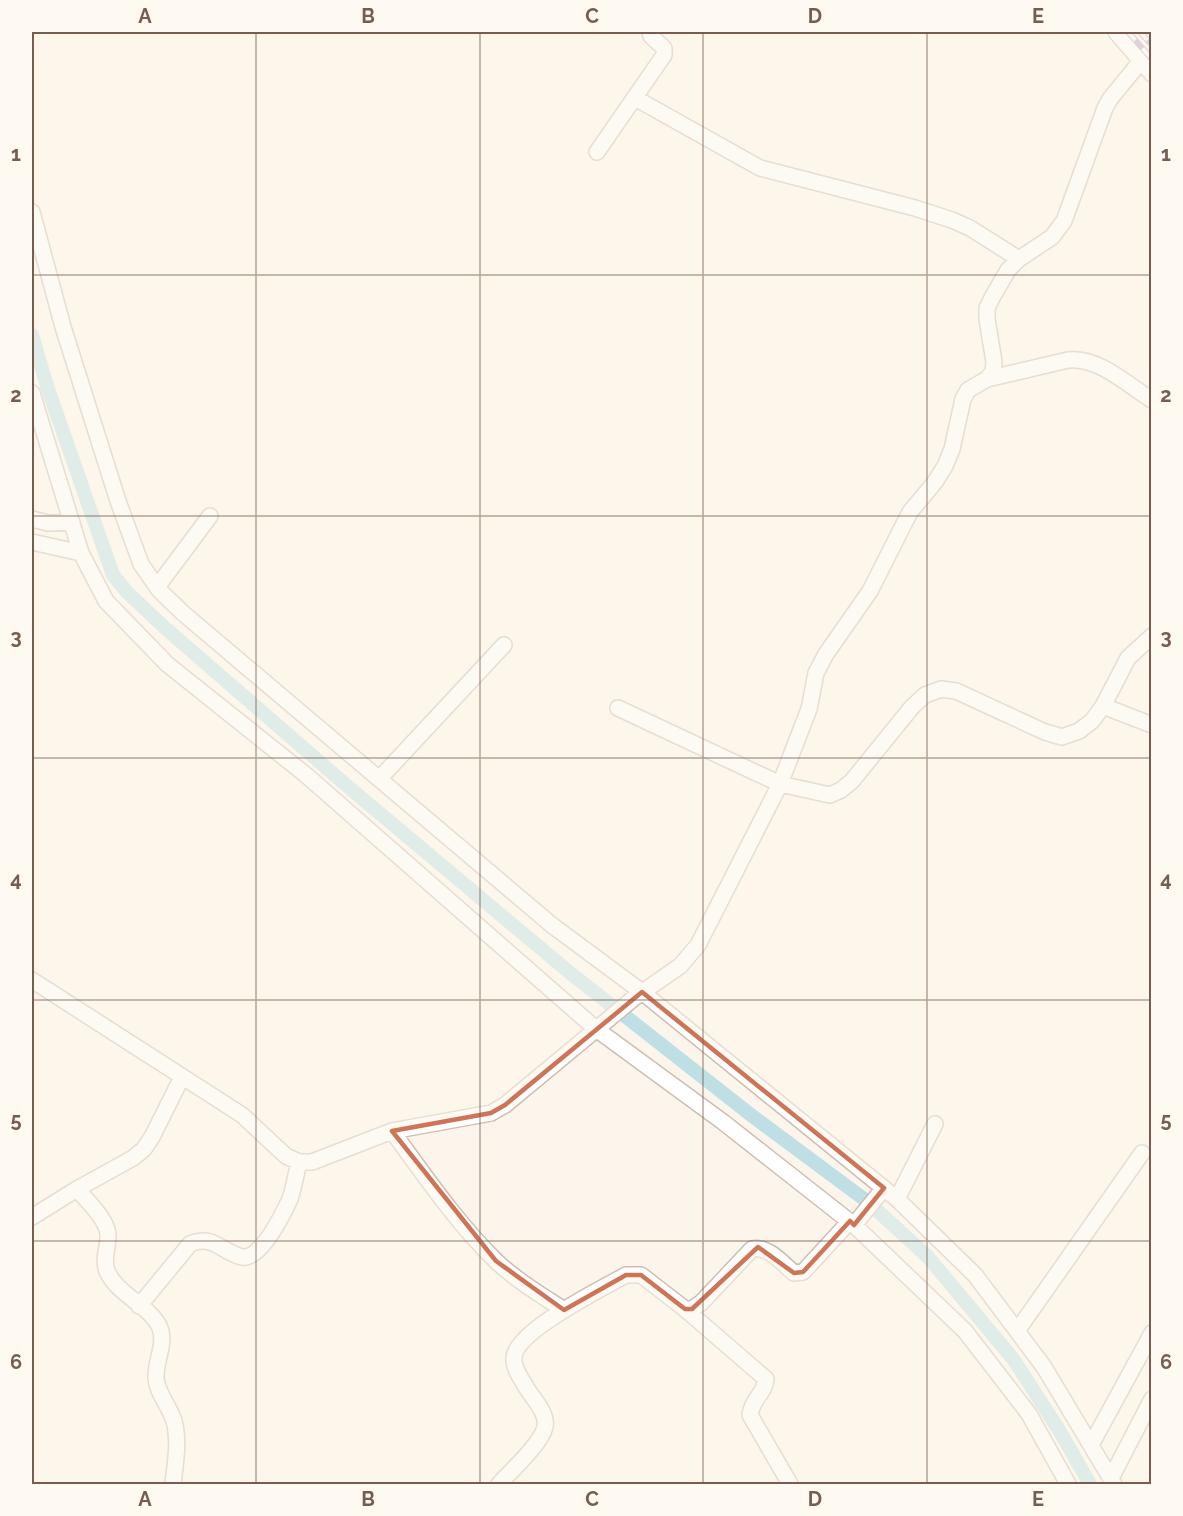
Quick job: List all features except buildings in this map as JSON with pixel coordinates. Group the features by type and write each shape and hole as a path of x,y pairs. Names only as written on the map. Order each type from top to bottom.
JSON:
{"street":[{"path":"597,152 664,55 664,48 651,36 650,32"},
{"path":"1116,32 1152,74"},
{"path":"987,379 993,372 994,362 987,330 987,308 1008,270 1018,259 1058,230 1064,221 1105,108 1141,61"},
{"path":"636,98 759,168 952,219 1018,259"},
{"path":"32,212 63,327 118,501 141,564 157,587 184,614 553,926 881,1191 897,1199 975,1275 1044,1367 1113,1481"},
{"path":"32,983 242,1115 286,1156 299,1162 312,1162 392,1131 490,1113 516,1097 638,995 680,966 698,945 780,784 809,709 816,673 826,654 870,591 910,512 945,466 952,449 963,399 968,390 987,379 1081,359 1097,364 1152,400"},
{"path":"32,393 81,554 105,601 167,664 306,775 600,1026 855,1221 966,1331 1029,1414 1068,1485"},
{"path":"157,587 210,516"},
{"path":"32,519 48,523 72,522"},
{"path":"32,542 81,554"},
{"path":"618,708 780,784 830,795 852,781 912,706 925,695 941,689 956,691 1045,732 1062,737 1079,731 1092,721 1103,706 1128,658 1152,636"},
{"path":"380,778 504,645"},
{"path":"1103,706 1152,725"},
{"path":"32,1217 133,1158 144,1149 182,1077"},
{"path":"897,1199 935,1124"},
{"path":"392,1131 436,1191 496,1261 508,1272 564,1310"},
{"path":"1017,1331 1142,1154"},
{"path":"140,1306 190,1244 206,1240 241,1257 250,1257 258,1252 274,1229 290,1197 299,1162"},
{"path":"77,1189 102,1220 108,1232 105,1268 111,1279 152,1317 159,1328 162,1338 156,1366 156,1381 175,1425 173,1485"},
{"path":"685,1309 692,1309 701,1303 752,1249 766,1250 794,1273 803,1272 855,1221 881,1191"},
{"path":"499,1485 537,1442 545,1428 542,1411 516,1368 514,1358 516,1349 525,1339 564,1310 626,1275 641,1275 685,1309 766,1379 762,1391 754,1401 750,1415 790,1485"},
{"path":"1091,1445 1152,1333"},
{"path":"1113,1481 1152,1399"}],"highlighted area":[{"path":"642,992 884,1188 854,1225 850,1221 803,1272 794,1273 758,1247 692,1309 685,1309 641,1275 626,1275 564,1310 496,1261 392,1131 491,1113 505,1105"}],"waterway":[{"path":"32,335 47,386 113,575 127,592 346,785 569,972 751,1115 868,1202 928,1257 1014,1360 1090,1484"}],"railway":[{"path":"1128,32 1152,59"},
{"path":"1140,32 1152,45"}]}
